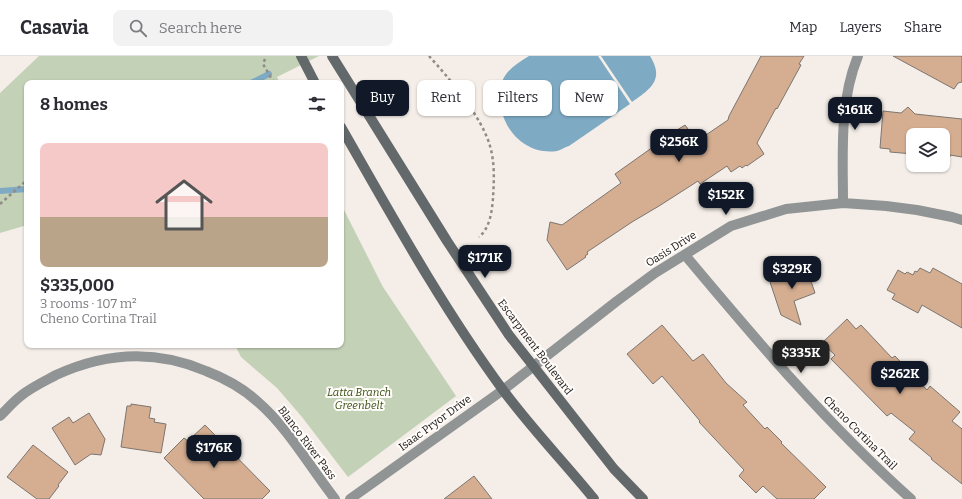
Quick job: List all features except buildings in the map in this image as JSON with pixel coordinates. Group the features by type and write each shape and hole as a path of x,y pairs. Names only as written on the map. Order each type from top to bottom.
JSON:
{"main road":[{"path":"301,56 314,80"},
{"name":"Escarpment Boulevard","path":"332,56 464,267 509,335 614,469 643,499"},
{"path":"344,132 433,285 473,348 531,426 594,499"}],"street":[{"path":"843,203 844,116 848,90 858,56"},
{"name":"Oasis Drive","path":"534,366 617,300 655,273 731,226 786,209 843,203 917,210 962,220"},
{"name":"Cheno Cortina Trail","path":"685,254 786,374 868,460 911,499"},
{"name":"Blanco River Pass","path":"0,416 23,394 43,382 83,365 109,358 127,356 169,358 191,364 217,375 237,386 257,401 284,429 335,499"},
{"name":"Isaac Pryor Drive","path":"350,499 503,390 534,366"}],"path":[{"path":"429,56 477,118 490,146 494,175 492,209 484,233 479,237"},
{"path":"265,59 263,64 272,80"},
{"path":"0,204 24,183"}],"green space":[{"path":"39,56 319,56 277,77 278,80 24,80 24,226 0,233 0,93"},
{"name":"Latta Branch Greenbelt","path":"344,210 383,287 456,396 348,477 302,417 277,388 241,357 236,348 344,348"}],"water":[{"path":"529,56 598,56 614,80 560,80 560,116 613,116 569,146 560,150 537,150 529,146 514,135 508,127 503,116 552,116 552,80 502,80 514,66"},
{"path":"601,56 650,56 656,71 656,78 645,93 632,102"},
{"path":"618,86 630,104 618,112"}],"waterway":[{"path":"257,80 269,74"},
{"path":"0,191 24,189"}]}
